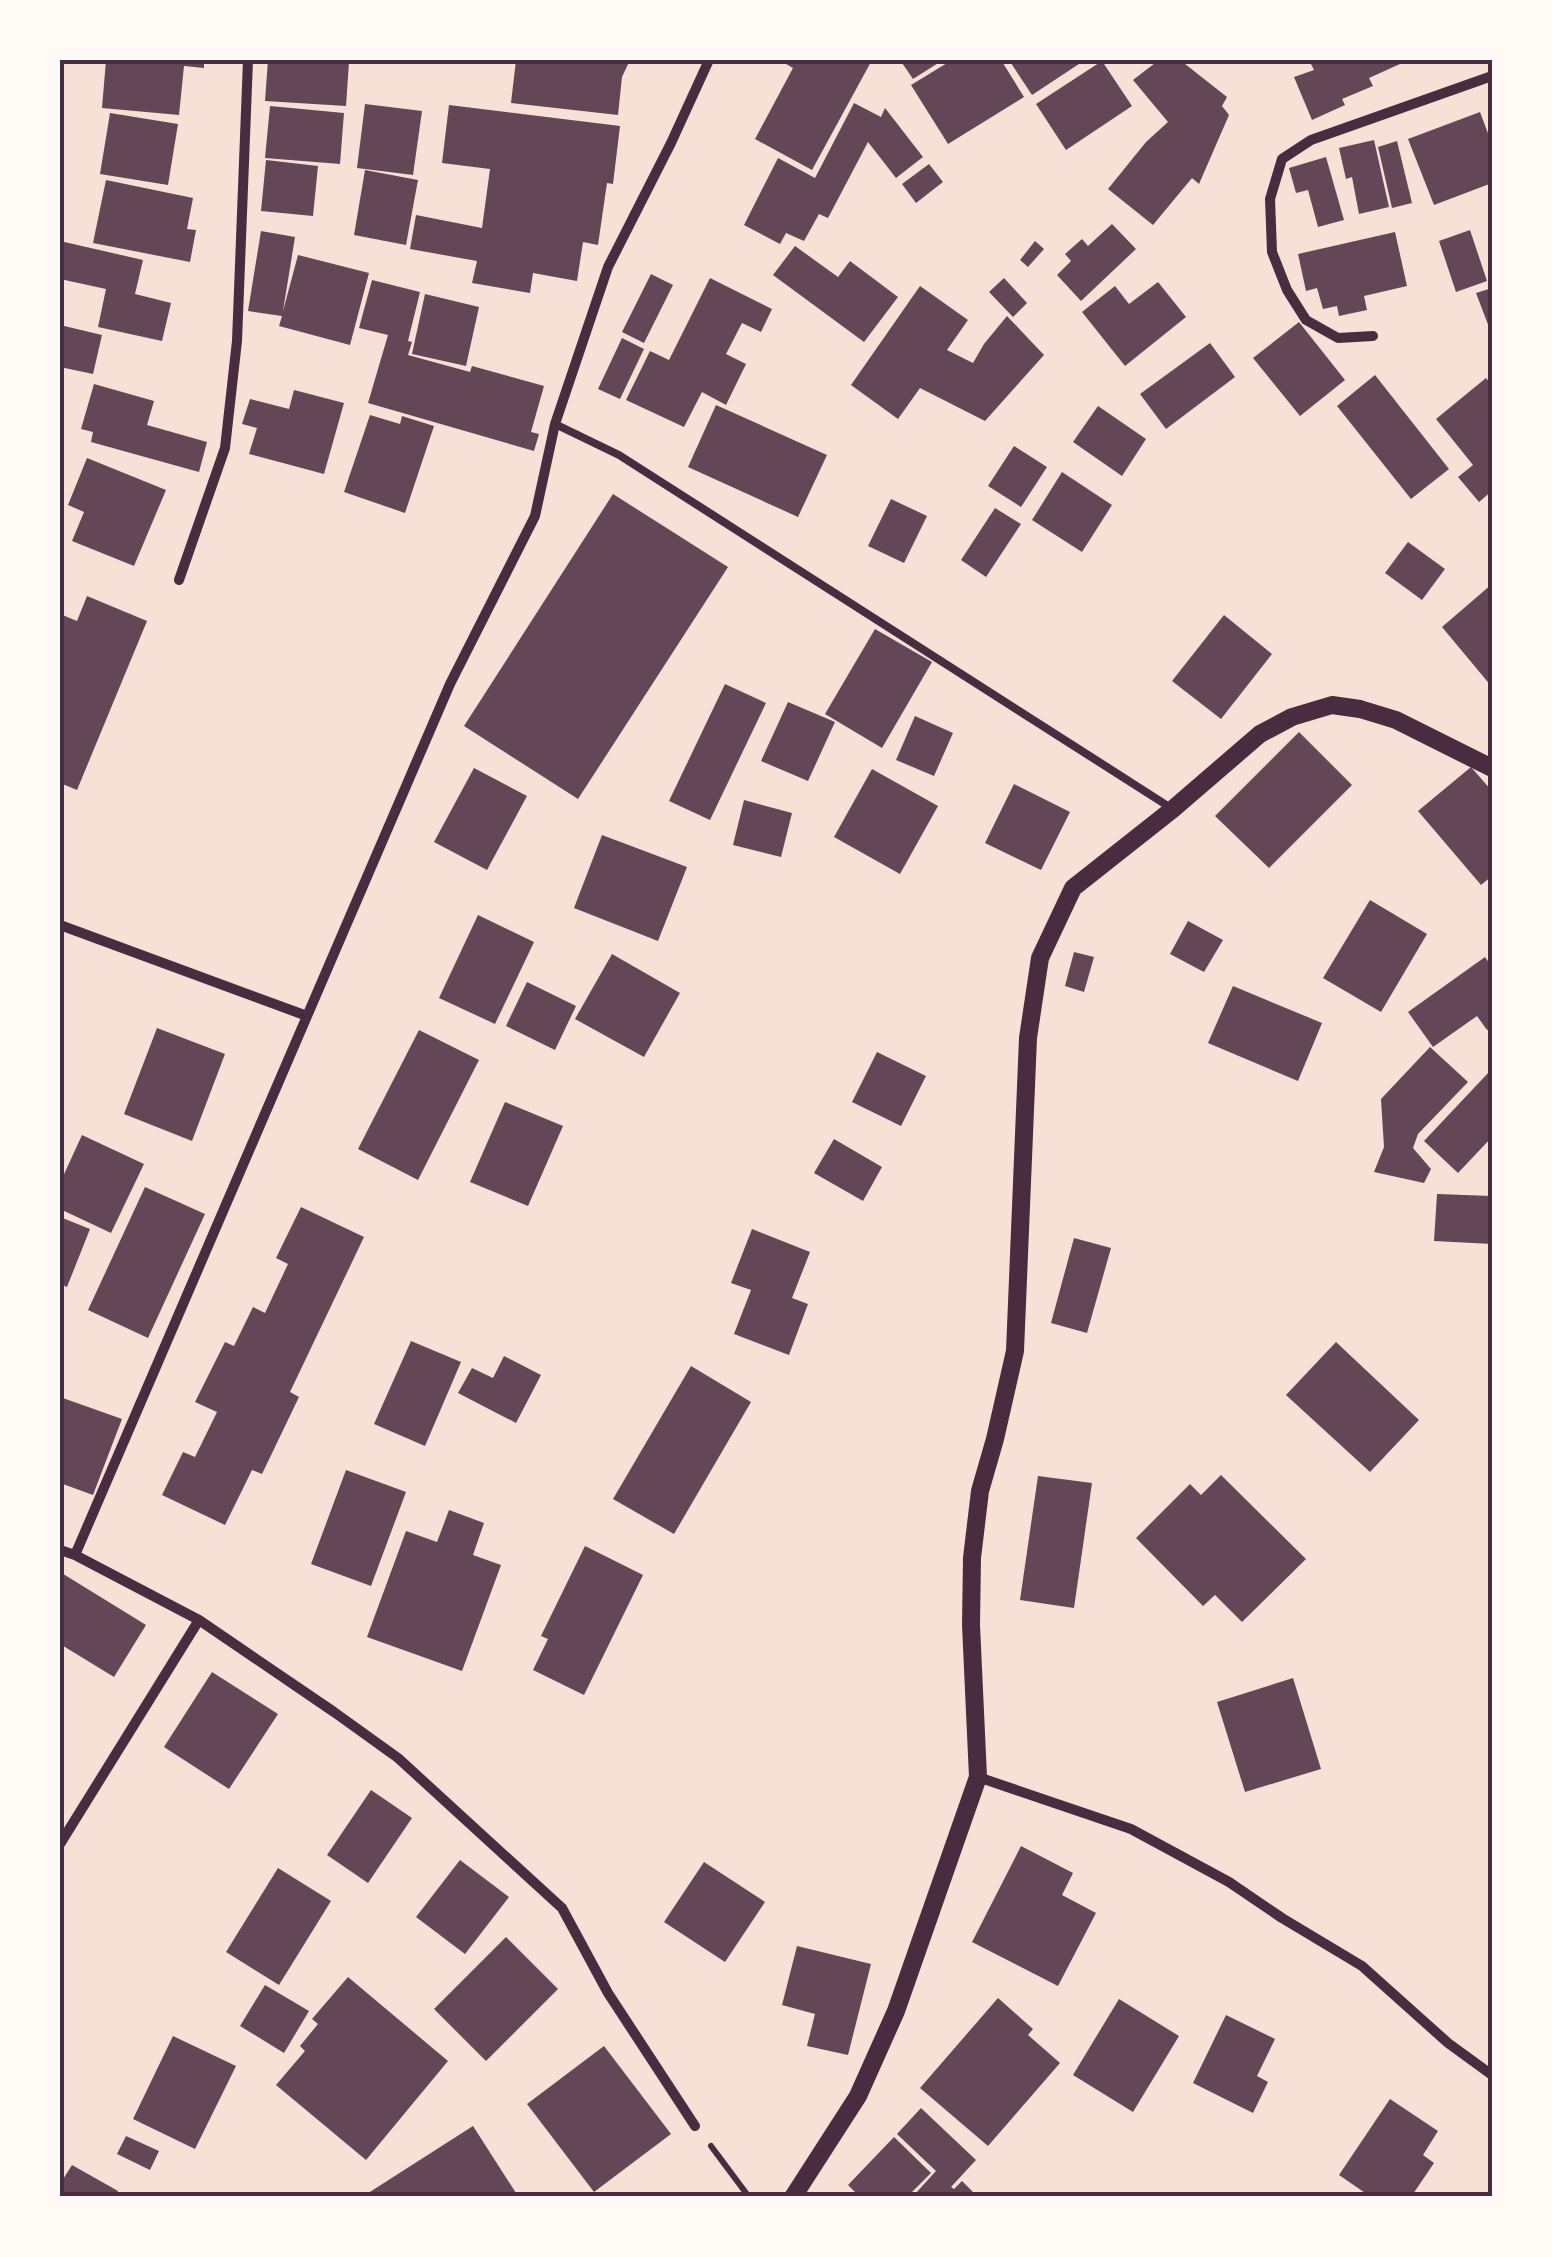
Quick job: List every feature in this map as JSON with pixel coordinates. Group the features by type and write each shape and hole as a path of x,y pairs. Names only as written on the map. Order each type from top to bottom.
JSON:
{"street":[{"path":"179,580 225,448 238,341 248,60"},
{"path":"75,1556 450,684 535,516 555,424 608,267 672,143 709,60"},
{"path":"1374,336 1338,338 1306,320 1287,290 1272,252 1270,199 1282,158 1311,140 1492,76"},
{"path":"793,2197 858,2096 896,2010 978,1778 972,1558 980,1491 1015,1352 1028,1038 1040,958 1073,888 1260,734 1292,717 1332,705 1396,720 1492,768"},
{"path":"60,925 307,1016"},
{"path":"60,1550 199,1620 398,1758 562,1908 608,1994 695,2126"},
{"path":"60,1844 199,1620"},
{"path":"978,1778 1131,1829 1229,1882 1362,1966 1492,2075"}],"lane":[{"path":"555,424 619,455 1173,809"}],"path":[{"path":"695,2126 749,2197"}],"building":[{"path":"106,60 204,60 204,68 184,66 179,115 102,108"},
{"path":"268,60 349,62 346,106 265,101"},
{"path":"516,60 630,60 622,77 618,115 511,103"},
{"path":"779,60 872,60 812,170 755,139 793,68"},
{"path":"900,60 943,60 913,79"},
{"path":"952,60 1001,60 1024,97 948,144 911,85"},
{"path":"1009,60 1085,60 1032,95"},
{"path":"1159,60 1180,60 1227,97 1222,106 1229,115 1199,184 1192,178 1153,225 1108,189 1146,142 1168,122 1133,80"},
{"path":"1309,60 1398,60 1400,64 1369,78 1373,86 1342,99 1345,105 1312,120 1294,77 1314,70"},
{"path":"1102,61 1132,106 1066,150 1036,104"},
{"path":"854,103 881,117 885,108 923,157 896,178 868,142 828,218 819,214 804,241 786,233 780,244 744,225 778,158 815,178"},
{"path":"365,104 422,111 413,175 357,168"},
{"path":"449,105 620,126 613,184 607,183 598,245 583,242 577,281 533,273 530,293 472,283 477,261 410,249 416,215 482,228 490,169 442,163"},
{"path":"270,106 344,113 340,164 265,158"},
{"path":"1480,112 1492,144 1492,183 1434,205 1408,139"},
{"path":"110,113 178,124 168,185 100,174"},
{"path":"1374,140 1389,207 1359,214 1352,177 1346,179 1339,148"},
{"path":"1397,141 1412,203 1392,208 1378,147"},
{"path":"1326,157 1344,220 1318,227 1308,190 1296,193 1289,168"},
{"path":"266,160 318,166 313,216 261,211"},
{"path":"929,164 943,182 916,203 902,184"},
{"path":"365,170 418,180 406,245 354,235"},
{"path":"106,180 193,198 187,229 196,230 190,262 93,243"},
{"path":"1112,224 1136,249 1081,301 1057,275 1071,261 1065,254 1082,239 1088,246"},
{"path":"1470,230 1487,281 1456,292 1439,241"},
{"path":"261,231 295,237 283,311 298,255 369,273 350,345 279,326 282,316 248,311"},
{"path":"1395,232 1407,286 1364,296 1367,310 1339,316 1337,306 1323,309 1317,288 1306,291 1298,254"},
{"path":"60,241 143,260 135,294 171,303 162,341 98,327 106,289 60,279"},
{"path":"1035,241 1044,249 1028,267 1020,260"},
{"path":"795,246 838,277 850,261 898,297 864,342 773,275"},
{"path":"651,274 673,285 644,343 622,332"},
{"path":"710,278 772,309 761,332 742,323 726,354 746,364 726,405 702,392 684,427 626,400 650,351 669,360"},
{"path":"1004,278 1027,303 1013,317 989,292"},
{"path":"372,280 420,292 408,355 470,372 472,366 544,386 531,432 539,434 534,451 368,403 388,335 359,328"},
{"path":"1158,282 1186,317 1125,366 1082,312 1115,286 1129,304"},
{"path":"920,286 968,320 947,350 973,363 1007,316 1044,355 985,421 920,388 898,419 851,385"},
{"path":"1492,288 1492,335 1476,293"},
{"path":"425,294 479,307 466,366 412,354"},
{"path":"1299,322 1345,380 1300,416 1253,358"},
{"path":"60,325 102,335 93,374 60,367"},
{"path":"622,338 644,349 620,399 598,389"},
{"path":"1210,343 1235,377 1166,429 1140,394"},
{"path":"1375,375 1449,469 1411,499 1337,406"},
{"path":"1486,378 1492,385 1492,491 1479,502 1458,477 1473,465 1436,419"},
{"path":"94,384 154,401 147,425 207,442 199,472 91,442 93,432 81,429"},
{"path":"294,390 344,403 324,474 249,454 257,428 242,424 250,399 289,409"},
{"path":"716,405 827,455 798,517 688,467"},
{"path":"1098,406 1146,439 1122,476 1073,442"},
{"path":"370,415 400,424 402,416 434,426 405,513 344,492"},
{"path":"1014,446 1047,467 1021,507 988,486"},
{"path":"87,458 166,490 134,566 72,541 84,512 68,505"},
{"path":"1062,472 1112,505 1082,552 1032,520"},
{"path":"613,494 728,567 578,799 464,726"},
{"path":"891,499 927,516 904,563 868,546"},
{"path":"995,508 1021,524 986,577 961,560"},
{"path":"1408,542 1445,569 1422,600 1385,573"},
{"path":"1492,584 1492,687 1442,627"},
{"path":"87,596 147,621 77,790 60,783 60,614 77,621"},
{"path":"1224,615 1272,654 1221,719 1172,681"},
{"path":"875,629 932,662 882,748 825,714"},
{"path":"725,684 766,703 710,820 669,801"},
{"path":"788,702 835,722 808,781 761,761"},
{"path":"915,716 953,733 934,776 896,760"},
{"path":"1299,732 1352,785 1269,868 1215,816"},
{"path":"1471,767 1492,791 1492,876 1481,885 1418,811"},
{"path":"474,768 527,796 487,870 434,842"},
{"path":"872,769 938,806 900,874 834,837"},
{"path":"1014,784 1070,812 1041,870 985,843"},
{"path":"744,800 792,813 781,857 733,845"},
{"path":"602,835 687,867 658,941 574,908"},
{"path":"1370,900 1427,934 1381,1012 1323,978"},
{"path":"478,915 534,942 495,1024 439,998"},
{"path":"1188,921 1223,940 1204,972 1170,954"},
{"path":"1074,952 1094,957 1084,992 1065,986"},
{"path":"612,954 680,993 644,1057 575,1019"},
{"path":"1485,957 1492,967 1492,1027 1487,1030 1477,1016 1433,1047 1408,1012"},
{"path":"527,982 576,1006 555,1050 506,1026"},
{"path":"1233,986 1322,1023 1298,1081 1208,1043"},
{"path":"157,1028 225,1054 192,1141 124,1114"},
{"path":"419,1030 479,1060 418,1180 358,1149"},
{"path":"1430,1047 1468,1082 1418,1134 1413,1148 1431,1169 1424,1183 1374,1172 1384,1147 1381,1099"},
{"path":"877,1052 926,1076 901,1126 852,1102"},
{"path":"1489,1072 1492,1137 1458,1173 1424,1141"},
{"path":"505,1102 563,1126 528,1206 470,1182"},
{"path":"82,1135 144,1164 111,1233 60,1209 60,1183"},
{"path":"834,1139 882,1167 863,1201 814,1173"},
{"path":"145,1187 205,1214 148,1338 88,1310"},
{"path":"1437,1194 1492,1196 1492,1244 1434,1241"},
{"path":"301,1207 364,1237 290,1392 299,1397 262,1474 252,1470 225,1525 162,1495 183,1452 195,1457 217,1412 195,1402 225,1342 234,1346 253,1307 265,1313 288,1264 276,1258"},
{"path":"60,1217 90,1229 67,1287 60,1284"},
{"path":"752,1229 810,1252 792,1298 808,1304 789,1355 734,1334 751,1290 731,1283"},
{"path":"1074,1238 1111,1248 1087,1333 1051,1323"},
{"path":"411,1341 461,1362 425,1446 374,1424"},
{"path":"1336,1342 1419,1420 1370,1472 1286,1395"},
{"path":"504,1356 541,1375 516,1423 458,1393 472,1368 493,1378"},
{"path":"691,1366 751,1402 674,1534 613,1499"},
{"path":"60,1397 122,1419 93,1495 60,1483"},
{"path":"346,1470 406,1492 371,1586 311,1564"},
{"path":"1221,1475 1306,1559 1242,1622 1215,1595 1203,1606 1136,1538 1190,1484 1201,1495"},
{"path":"1038,1476 1092,1483 1074,1608 1020,1600"},
{"path":"449,1510 484,1523 473,1555 501,1565 462,1671 367,1637 406,1531 437,1542"},
{"path":"585,1546 643,1575 584,1695 533,1670 548,1639 541,1636"},
{"path":"60,1572 146,1625 114,1677 60,1644"},
{"path":"212,1672 278,1714 229,1789 164,1747"},
{"path":"1293,1678 1321,1769 1245,1792 1217,1702"},
{"path":"371,1790 412,1818 368,1883 327,1855"},
{"path":"1021,1846 1073,1873 1062,1895 1096,1913 1058,1986 972,1942"},
{"path":"460,1860 509,1897 465,1954 416,1917"},
{"path":"704,1862 765,1902 725,1962 664,1922"},
{"path":"278,1868 331,1901 279,1985 226,1952"},
{"path":"506,1937 558,1989 486,2061 434,2009"},
{"path":"797,1946 871,1964 848,2055 807,2046 815,2014 782,2005"},
{"path":"348,1977 448,2061 366,2160 276,2085 305,2051 300,2046 318,2024 312,2019"},
{"path":"265,1985 309,2011 284,2053 240,2026"},
{"path":"998,1998 1033,2029 1028,2035 1060,2063 988,2146 920,2088"},
{"path":"1119,1999 1179,2036 1133,2112 1073,2075"},
{"path":"1226,2015 1275,2039 1257,2076 1268,2082 1253,2113 1193,2083"},
{"path":"173,2036 236,2066 195,2149 133,2119"},
{"path":"604,2046 671,2134 594,2192 527,2104"},
{"path":"1390,2099 1438,2131 1423,2155 1434,2163 1411,2197 1371,2197 1339,2175"},
{"path":"921,2108 976,2160 951,2187 954,2189 962,2181 978,2197 915,2194 936,2171 897,2134"},
{"path":"473,2126 516,2193 509,2197 362,2197"},
{"path":"126,2136 159,2151 150,2170 117,2154"},
{"path":"894,2137 931,2173 911,2197 860,2197 848,2185"},
{"path":"72,2165 118,2191 115,2197 60,2197 60,2184"}]}
